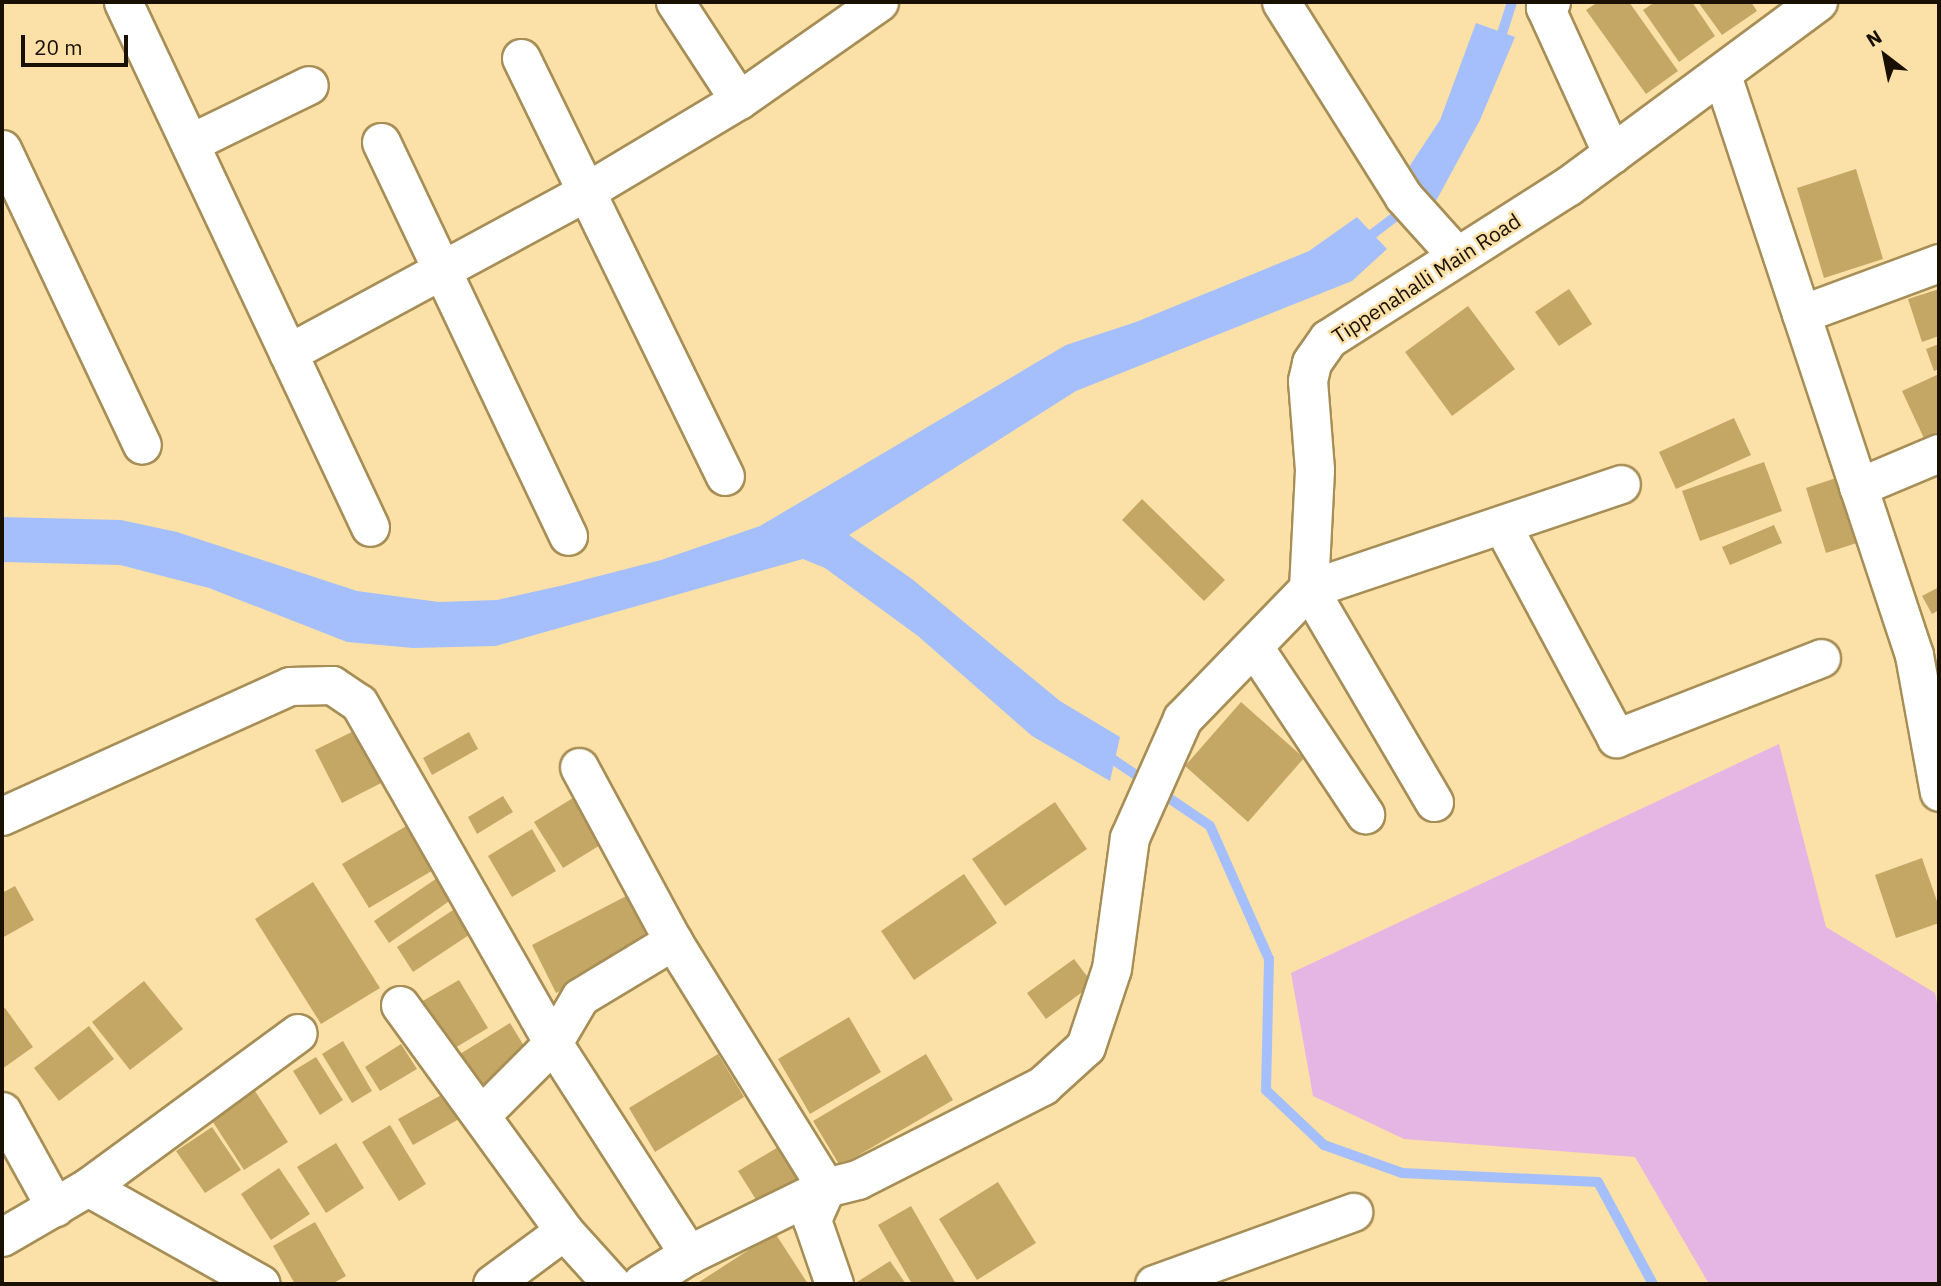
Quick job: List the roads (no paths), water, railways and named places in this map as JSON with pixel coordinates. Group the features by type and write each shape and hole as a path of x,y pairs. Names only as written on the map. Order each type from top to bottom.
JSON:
{"street":[{"path":"123,2 370,527"},
{"path":"675,2 739,100"},
{"path":"1280,2 1418,213 1457,256"},
{"name":"Tippenahalli Main Road","path":"1309,589 1315,470 1308,381 1312,363 1329,339 1612,155 1818,2"},
{"path":"1545,3 1612,155"},
{"path":"288,353 586,191 739,100 872,4"},
{"path":"521,58 725,476"},
{"path":"1722,75 1858,487 1926,649 1939,792"},
{"path":"190,143 309,85"},
{"path":"381,142 568,536"},
{"path":"2,149 142,445"},
{"path":"1801,314 1939,263"},
{"path":"1858,487 1939,453"},
{"path":"642,1284 689,1255 826,1188 858,1180 1043,1086 1086,1047 1112,969 1130,838 1183,719 1309,589 1621,484"},
{"path":"1502,525 1616,738 1821,658"},
{"path":"1309,589 1434,802"},
{"path":"1255,647 1365,814"},
{"path":"2,816 290,686 332,685 359,703 553,1043 689,1255"},
{"path":"579,767 673,941 826,1188"},
{"path":"481,1115 553,1043 580,998 673,941"},
{"path":"400,1005 564,1231 612,1284"},
{"path":"2,1237 88,1187 298,1033"},
{"path":"2,1111 55,1207"},
{"path":"88,1187 261,1284"},
{"path":"826,1188 812,1220 834,1284"},
{"path":"1154,1284 1353,1212"},
{"path":"492,1284 564,1231"}],"water":[{"path":"1476,23 1515,37 1480,120 1430,212 1399,182 1440,120"},
{"path":"1357,217 1387,249 1352,281 1076,391 849,535 912,579 1060,701 1120,737 1110,781 1032,736 918,636 825,568 803,559 496,646 413,648 347,642 209,588 120,565 2,562 2,517 121,520 177,532 357,591 439,602 497,600 564,585 661,560 760,526 1066,345 1136,322 1309,251"}],"waterway":[{"path":"1498,46 1512,2"},
{"path":"1362,242 1408,207"},
{"path":"1105,754 1146,782"},
{"path":"1160,792 1210,826 1269,959 1266,1090 1324,1145 1402,1173 1598,1182 1653,1284"}]}
